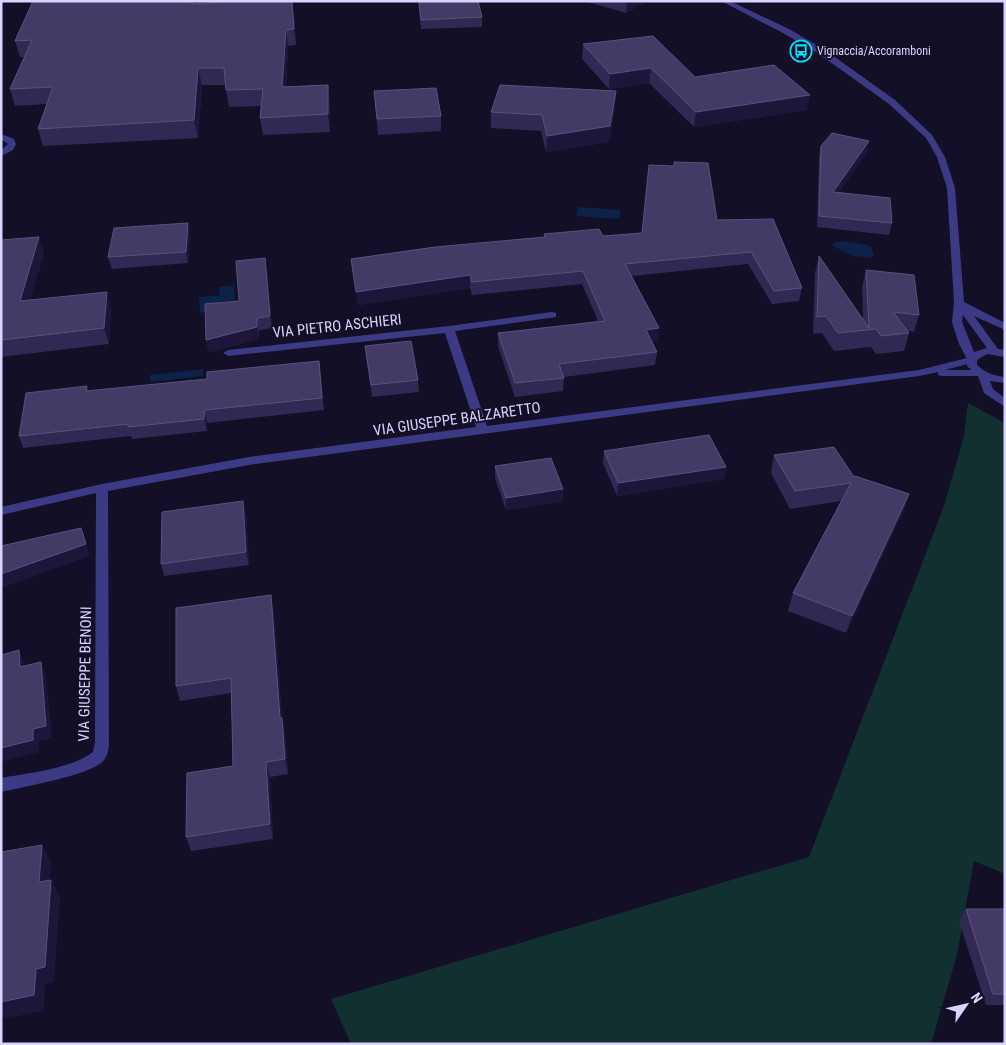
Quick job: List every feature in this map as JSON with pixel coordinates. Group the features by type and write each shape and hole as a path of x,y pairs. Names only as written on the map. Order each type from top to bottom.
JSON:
{"street":[{"path":"724,1 786,31 822,52 892,102 929,137 941,157 952,196 959,302 957,327 972,366 981,374 988,391 1005,404"},
{"path":"1,136 11,141 12,144 6,152 1,154"},
{"path":"959,302 987,319 1005,326"},
{"path":"959,302 1000,352"},
{"name":"VIA PIETRO ASCHIERI","path":"228,353 449,329 552,315"},
{"path":"449,329 483,430"},
{"name":"VIA GIUSEPPE BALZARETTO","path":"1,511 102,488 249,461 919,373 971,360 980,353 1000,352"},
{"name":"VIA GIUSEPPE BALZARETTO","path":"919,373 981,374 1005,380"},
{"name":"VIA GIUSEPPE BENONI","path":"1,785 78,768 91,764 99,756 102,742 102,488"}],"green space":[{"path":"968,403 1005,423 1005,874 974,861 957,955 931,1044 351,1044 331,999 809,857 944,506 964,436"}],"water":[{"path":"578,207 621,210 619,219 576,216"},
{"path":"842,241 867,245 871,247 874,255 870,258 852,256 833,246 834,243"},
{"path":"234,285 235,300 218,302 218,311 200,313 199,297 220,295 219,287"},
{"path":"203,369 203,376 150,382 150,375"}],"building":[{"path":"33,1 193,1 192,4 235,1 292,1 294,29 286,30 282,87 328,85 328,114 260,118 263,89 226,90 224,68 198,68 194,120 38,129 53,87 10,89 32,40 15,41"},
{"path":"419,1 478,1 482,17 421,20"},
{"path":"653,36 695,77 774,65 810,95 696,112 651,68 610,74 583,44"},
{"path":"500,85 616,91 610,126 547,136 542,115 491,112"},
{"path":"436,88 441,116 377,119 374,91"},
{"path":"832,133 869,141 833,192 890,198 892,223 819,216 821,146"},
{"path":"674,162 708,163 717,220 773,219 802,288 774,291 751,252 625,264 659,328 646,330 657,352 559,364 564,378 515,383 498,333 605,321 583,271 472,282 470,275 356,292 351,259 435,247 545,237 544,234 599,229 603,236 642,233 649,165 674,166"},
{"path":"188,223 186,252 108,257 114,228"},
{"path":"39,237 20,301 107,292 104,328 1,340 1,240"},
{"path":"819,256 869,328 866,270 914,275 919,315 893,312 909,333 881,336 876,329 838,333 826,316 817,317"},
{"path":"265,258 270,316 257,318 257,327 206,340 205,304 239,301 236,261"},
{"path":"411,341 418,380 371,385 365,346"},
{"path":"319,361 322,398 205,410 204,419 128,427 128,424 19,436 26,393 87,386 86,391 207,379 207,372"},
{"path":"709,435 726,467 618,483 604,451"},
{"path":"834,447 854,477 909,494 852,616 793,593 851,483 795,491 774,455"},
{"path":"551,458 563,489 506,498 495,466"},
{"path":"243,501 246,552 161,564 162,512"},
{"path":"81,528 86,544 1,574 1,546"},
{"path":"271,595 285,759 266,762 270,824 186,837 187,773 233,766 231,678 176,686 176,608"},
{"path":"19,650 20,667 41,662 46,726 33,729 33,740 1,748 1,655"},
{"path":"42,845 39,882 51,880 45,967 36,969 34,995 1,1002 1,852"},
{"path":"966,909 1005,909 1005,994 993,994"}],"place":[{"name":"Vignaccia/Accoramboni","path":"801,51"}]}
